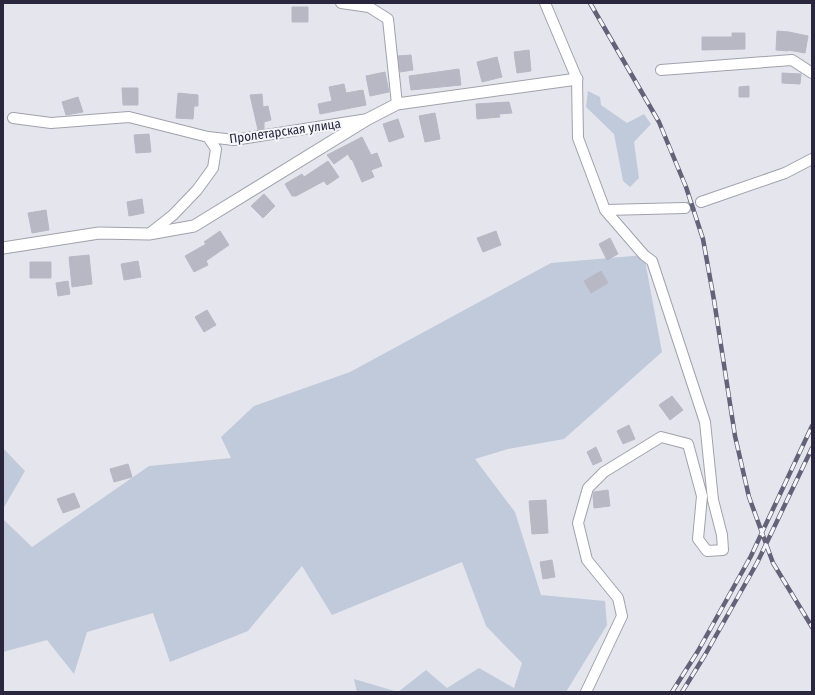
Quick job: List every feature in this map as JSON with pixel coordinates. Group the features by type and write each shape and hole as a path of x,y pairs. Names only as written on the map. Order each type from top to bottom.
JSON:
{"street":[{"path":"341,3 369,7 388,19 397,104"},
{"path":"545,3 577,79 578,138 605,210 644,255 652,261 705,422 713,500 722,535 723,550 707,551 698,539 702,496 688,444 661,437 604,472 588,488 578,523 587,560 618,598 622,616 586,692"},
{"path":"661,70 792,60 812,73"},
{"name":"Пролетарская улица","path":"3,248 99,233 149,234 194,226 368,118 397,104 577,79"},
{"path":"13,118 51,123 129,116 208,138"},
{"name":"Пролетарская улица","path":"208,138 234,140 368,118"},
{"name":"Пролетарская улица","path":"149,234 173,215 197,190 213,168 216,149 208,138"},
{"path":"701,202 785,173 812,159"},
{"path":"605,210 685,208"}],"shaded area":[{"path":"588,91 600,97 601,105 627,123 644,114 651,124 634,142 639,178 630,187 623,181 614,134 586,107"},
{"path":"644,255 662,352 564,439 508,449 475,459 515,512 541,595 605,601 607,625 566,692 398,692 426,670 447,688 479,668 514,688 522,663 486,626 462,562 332,615 302,566 248,631 170,662 153,613 87,632 74,674 47,640 3,652 3,519 32,547 149,466 231,458 221,437 254,406 350,372 551,263"},
{"path":"3,448 25,471 3,509"},
{"path":"354,679 398,692 357,692"}],"building":[{"path":"292,7 308,7 308,22 292,22"},
{"path":"777,31 808,36 805,53 788,50 776,50"},
{"path":"732,33 745,33 745,49 702,50 702,37 732,37"},
{"path":"529,50 531,71 517,73 514,52"},
{"path":"411,55 413,70 400,72 398,56"},
{"path":"497,57 502,77 482,82 477,62"},
{"path":"459,69 461,85 411,90 409,76"},
{"path":"385,72 389,92 370,96 366,76"},
{"path":"782,73 801,74 800,84 782,83"},
{"path":"344,84 346,93 363,90 366,105 320,114 318,104 332,101 329,87"},
{"path":"749,86 749,97 739,97 739,87"},
{"path":"122,88 138,88 138,105 123,105"},
{"path":"178,93 198,95 198,106 194,106 193,119 176,118"},
{"path":"262,94 263,107 268,106 271,120 264,122 264,129 258,130 250,95"},
{"path":"78,97 83,112 66,115 62,102"},
{"path":"509,102 512,113 499,114 500,117 477,119 476,104"},
{"path":"435,113 440,139 425,142 419,116"},
{"path":"398,119 404,137 389,142 383,124"},
{"path":"149,134 151,152 136,153 134,135"},
{"path":"362,137 371,155 377,153 382,166 371,170 374,177 362,182 352,159 351,160 348,154 334,164 327,155"},
{"path":"328,161 339,177 327,185 324,181 296,196 292,196 285,184 302,174 304,177"},
{"path":"264,194 275,206 263,218 251,206"},
{"path":"142,199 144,213 129,216 127,202"},
{"path":"46,210 49,230 32,233 28,213"},
{"path":"220,231 229,245 206,261 208,265 194,272 185,256 206,244 204,242"},
{"path":"496,231 501,245 483,252 477,238"},
{"path":"610,238 618,254 607,260 599,244"},
{"path":"89,255 92,284 72,287 69,257"},
{"path":"138,261 141,277 124,280 121,264"},
{"path":"30,262 51,262 51,278 30,278"},
{"path":"601,271 608,283 591,293 584,281"},
{"path":"68,281 70,294 58,296 56,283"},
{"path":"207,310 216,325 204,332 195,317"},
{"path":"672,396 683,410 670,420 659,405"},
{"path":"629,425 635,439 623,444 617,431"},
{"path":"596,447 602,461 593,465 587,452"},
{"path":"128,464 132,477 114,482 110,469"},
{"path":"608,490 610,506 594,508 594,492"},
{"path":"74,493 80,507 63,513 57,499"},
{"path":"546,500 548,533 532,534 529,501"},
{"path":"552,560 555,577 543,579 540,562"}],"tunnel":[{"path":"685,208 701,202"}],"railway":[{"path":"590,3 659,122 686,187 703,239 735,436 749,497 773,563 812,627"},
{"path":"672,692 698,651 751,556 812,426"},
{"path":"682,692 705,655 757,563 812,448"}]}
